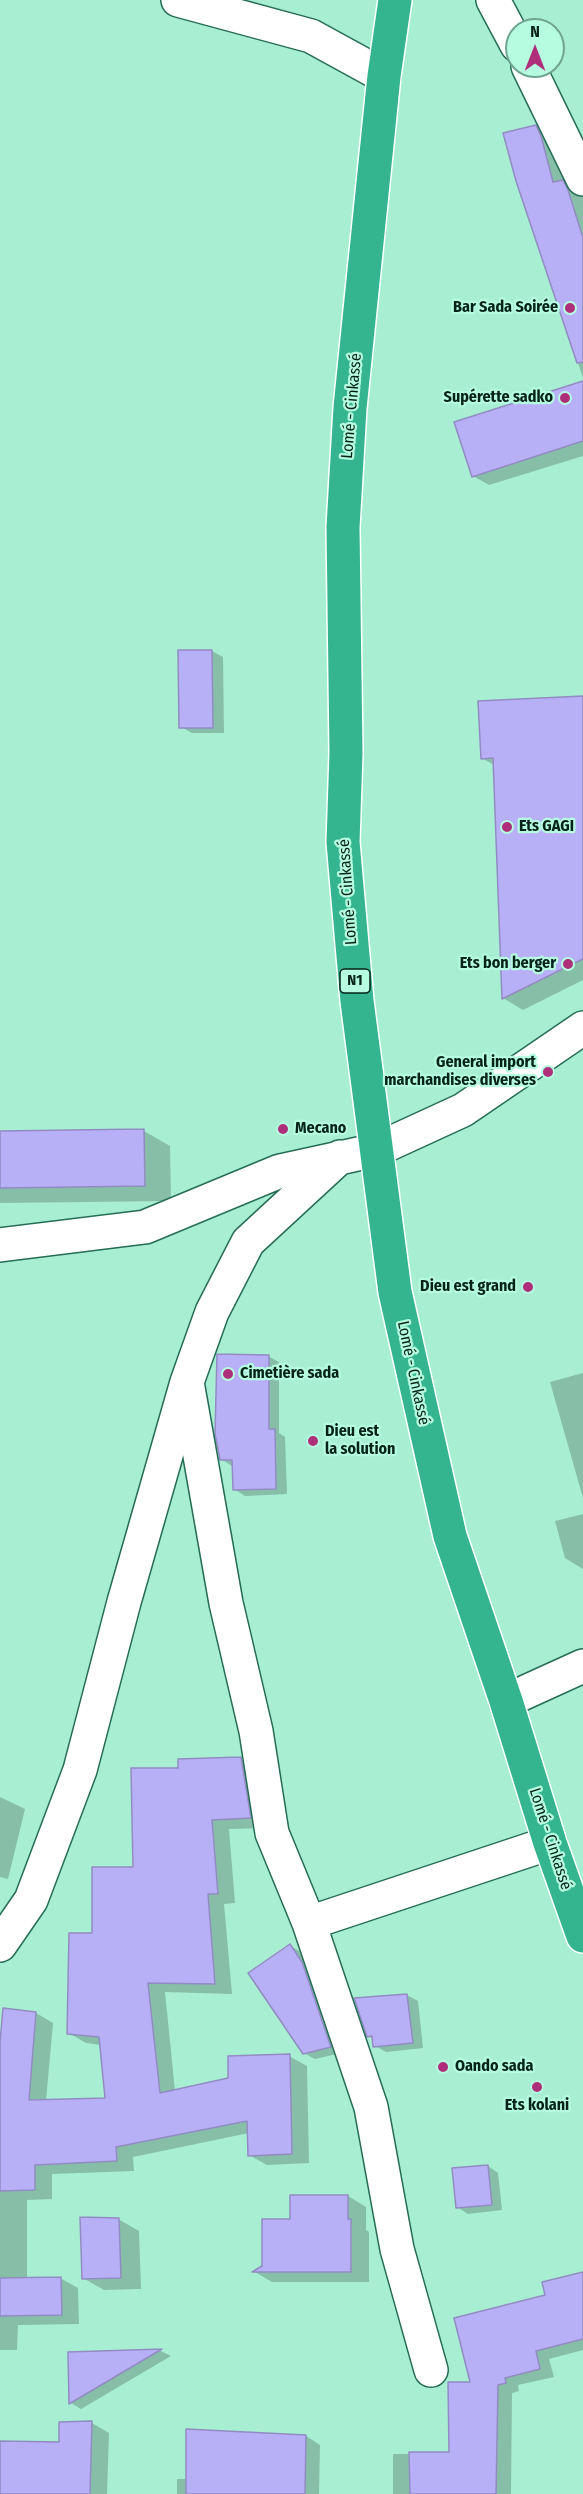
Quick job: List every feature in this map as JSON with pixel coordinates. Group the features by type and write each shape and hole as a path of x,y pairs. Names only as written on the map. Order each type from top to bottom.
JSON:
{"highway":[{"name":"Lomé - Cinkassé","path":"395,0 384,76 350,408 343,527 346,753 344,842 357,1001 395,1292 450,1536 506,1701 550,1843 583,1936"}],"street":[{"path":"178,0 311,36 384,76"},
{"path":"494,0 505,22"},
{"path":"534,78 583,179"},
{"path":"0,1245 145,1227 280,1171 376,1150 463,1110 583,1028"},
{"path":"0,1945 31,1900 80,1770 124,1602 187,1383 212,1312 248,1242 340,1157"},
{"path":"187,1383 226,1604 256,1731 272,1833 309,1923 371,2107 396,2249 431,2370"},
{"path":"506,1701 583,1666"},
{"path":"309,1923 550,1843"}],"building":[{"path":"536,125 553,182 563,180 583,238 583,362 577,363 516,181 503,133"},
{"path":"583,381 583,441 472,477 454,422"},
{"path":"178,650 212,650 213,728 179,728"},
{"path":"583,696 583,959 502,999 493,758 481,759 478,701"},
{"path":"144,1129 145,1186 0,1188 0,1131"},
{"path":"217,1354 269,1355 269,1429 275,1429 276,1489 233,1490 232,1460 220,1460 215,1434"},
{"path":"241,1757 251,1818 212,1820 218,1894 208,1894 215,1984 148,1983 160,2093 228,2078 228,2056 290,2054 292,2154 248,2156 247,2121 116,2147 117,2161 35,2165 35,2190 0,2191 0,2042 3,2008 36,2012 29,2100 105,2098 99,2037 67,2034 69,1933 92,1933 92,1867 133,1867 131,1768 178,1768 178,1759"},
{"path":"290,1944 302,1962 331,2047 303,2054 248,1973"},
{"path":"407,1994 413,2043 373,2047 372,2036 367,2037 354,1998"},
{"path":"488,2165 492,2205 456,2208 452,2168"},
{"path":"290,2195 348,2195 348,2219 351,2219 351,2272 252,2272 262,2266 262,2219 290,2219"},
{"path":"80,2217 119,2218 121,2278 82,2279"},
{"path":"583,2272 583,2339 536,2351 540,2369 505,2378 506,2383 498,2385 496,2494 410,2494 409,2452 449,2452 448,2382 470,2382 454,2318 545,2295 542,2282"},
{"path":"61,2277 62,2315 0,2316 0,2278"},
{"path":"162,2349 69,2404 68,2352"},
{"path":"92,2421 90,2494 0,2494 0,2441 59,2442 59,2422"},
{"path":"186,2429 306,2435 305,2494 186,2494"}],"place":[{"name":"Bar Sada Soirée","path":"570,308"},
{"name":"Supérette sadko","path":"565,398"},
{"name":"Ets GAGI","path":"507,827"},
{"name":"Ets bon berger","path":"568,964"},
{"name":"General import marchandises diverses","path":"548,1072"},
{"name":"Mecano","path":"283,1129"},
{"name":"Dieu est grand","path":"528,1287"},
{"name":"Cimetière sada","path":"228,1374"},
{"name":"Dieu est la solution","path":"313,1441"},
{"name":"Oando sada","path":"443,2067"},
{"name":"Ets kolani","path":"537,2087"}]}
